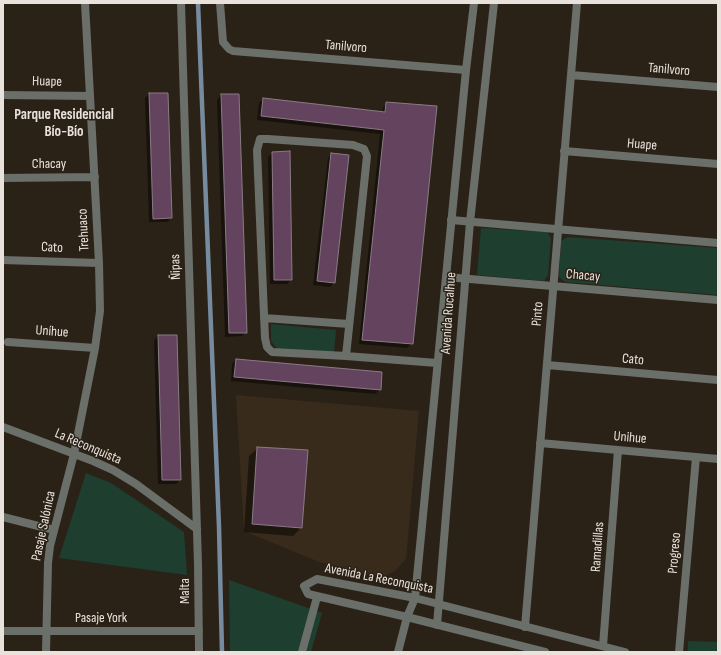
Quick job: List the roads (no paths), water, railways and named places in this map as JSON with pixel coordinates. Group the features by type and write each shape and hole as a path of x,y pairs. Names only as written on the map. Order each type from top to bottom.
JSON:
{"street":[{"name":"Trehuaco","path":"74,454 95,348 100,311 99,263 84,3"},
{"name":"Ñipas","path":"181,3 197,529"},
{"name":"Tanilvoro","path":"220,3 222,38 226,46 233,51 466,70"},
{"name":"Avenida Rucalhue","path":"398,652 415,598 451,220 474,3"},
{"name":"Avenida Rucalhue","path":"437,625 440,604 470,222 494,3"},
{"name":"Pinto","path":"525,626 577,3"},
{"name":"Tanilvoro","path":"571,75 718,87"},
{"name":"Huape","path":"3,95 90,96"},
{"path":"346,356 367,156 364,149 353,145 268,139 260,140 257,150 264,318 267,347 272,352 437,363"},
{"name":"Huape","path":"564,151 718,164"},
{"name":"Chacay","path":"3,178 94,177"},
{"path":"451,220 718,243"},
{"name":"Cato","path":"3,260 99,263"},
{"name":"Chacay","path":"446,277 718,300"},
{"path":"264,318 349,324"},
{"name":"Uníhue","path":"8,342 95,348"},
{"name":"Cato","path":"547,365 718,380"},
{"name":"La Reconquista","path":"3,427 103,465 125,476 197,529"},
{"name":"Unihue","path":"540,443 718,459"},
{"name":"Ramadillas","path":"603,646 618,450"},
{"name":"Pasaje Salónica","path":"46,652 48,563 50,546 74,454"},
{"name":"Progreso","path":"679,652 696,457"},
{"path":"3,517 54,530"},
{"name":"Malta","path":"197,529 199,652"},
{"name":"Avenida La Reconquista","path":"545,652 408,617 317,597 308,594 304,586 317,579 415,598 625,652"},
{"path":"302,652 317,597"},
{"name":"Pasaje York","path":"3,631 199,631"}],"waterway":[{"path":"198,3 219,527 222,652"}],"district":[{"name":"Parque Residencial Bío-Bío","path":"64,124"}]}
